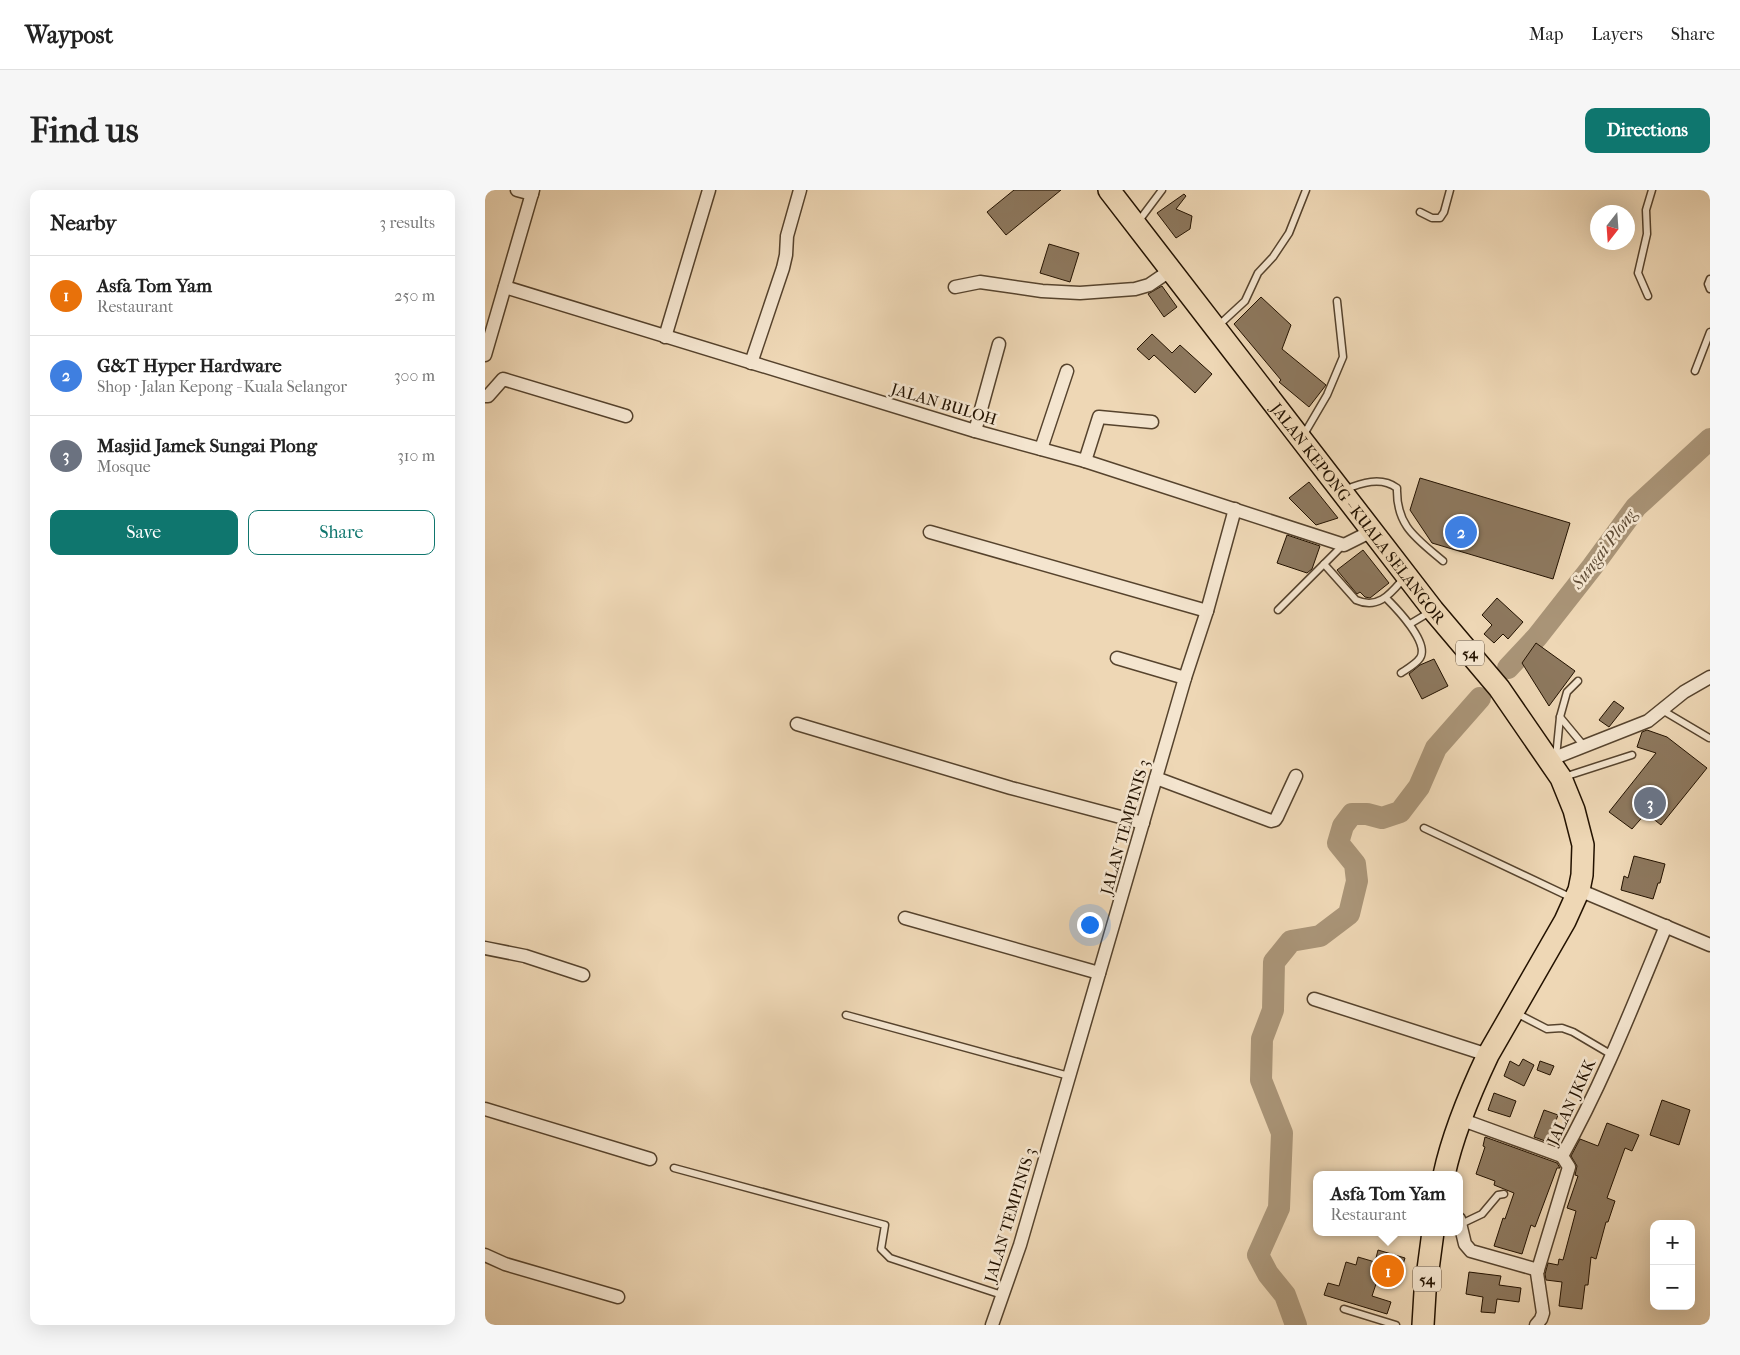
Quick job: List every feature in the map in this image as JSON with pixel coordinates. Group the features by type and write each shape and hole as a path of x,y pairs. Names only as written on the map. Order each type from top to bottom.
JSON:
{"highway":[{"name":"JALAN KEPONG - KUALA SELANGOR","path":"1109,190 1433,610 1499,688 1555,765 1574,810 1583,845 1583,874 1577,895 1565,921 1488,1055 1460,1119 1445,1171"},
{"name":"54","path":"1423,1325 1433,1236"}],"street":[{"path":"485,355 532,192 517,190"},
{"path":"665,337 709,190"},
{"path":"751,363 787,256 787,236 800,190"},
{"path":"955,287 980,282 1042,291 1080,293 1126,290 1149,285 1171,270"},
{"name":"JALAN BULOH","path":"505,287 975,431 1085,462 1344,544"},
{"path":"975,431 999,344"},
{"path":"1041,449 1067,371"},
{"path":"485,396 488,396 503,378 626,416"},
{"path":"1085,462 1099,417 1152,422"},
{"name":"JALAN TEMPINIS 3","path":"991,1325 1020,1245 1235,510"},
{"path":"1344,544 1372,531"},
{"path":"930,532 1207,611"},
{"path":"1117,658 1185,678"},
{"path":"1555,765 1584,746 1648,721 1685,692 1710,677"},
{"path":"797,724 1011,788 1143,823"},
{"path":"1156,778 1271,821 1277,817 1296,776"},
{"path":"1577,895 1666,926 1710,946"},
{"path":"905,918 1099,974"},
{"name":"JALAN JKKK","path":"1536,1325 1543,1313 1537,1277 1538,1270 1569,1167 1561,1156 1612,1055 1666,926"},
{"path":"485,948 525,956 583,975"},
{"path":"1314,999 1488,1055"},
{"path":"485,1109 650,1159"},
{"path":"1460,1119 1561,1156"},
{"path":"1463,1235 1465,1244 1471,1251 1538,1270"},
{"path":"485,1255 490,1259 505,1264 618,1297"}],"lane":[{"path":"1136,225 1162,190"},
{"path":"1216,328 1245,300 1258,273 1273,257 1289,233 1307,190"},
{"path":"1420,212 1432,218 1440,218 1444,212 1450,190"},
{"path":"1648,296 1638,273 1647,234 1646,210 1652,190"},
{"path":"1710,279 1710,289"},
{"path":"1301,439 1327,395 1343,356 1337,301"},
{"path":"1695,370 1710,332"},
{"path":"1341,491 1363,482 1389,482 1397,488 1399,513 1414,536 1443,561"},
{"path":"1278,610 1344,544"},
{"path":"1324,564 1356,600 1369,603 1386,598 1406,575"},
{"path":"1386,598 1410,624 1422,647 1420,659 1401,673"},
{"path":"1410,624 1433,610"},
{"path":"1578,681 1567,692 1560,717 1555,765 1632,755"},
{"path":"1662,710 1709,738"},
{"path":"1560,717 1584,746"},
{"path":"1425,828 1577,895"},
{"path":"1513,1011 1547,1029 1562,1028 1573,1032 1612,1055"},
{"path":"846,1015 1069,1076"},
{"path":"675,1168 885,1225 881,1249 890,1258 1002,1295"},
{"path":"1463,1221 1482,1214 1498,1194 1504,1194"},
{"path":"1344,1309 1396,1325"}],"building":[{"path":"1014,190 1061,190 1006,235 987,212"},
{"path":"1184,194 1186,196 1176,209 1192,216 1190,229 1176,238 1157,213"},
{"path":"1049,244 1079,253 1070,282 1040,273"},
{"path":"1162,286 1177,307 1164,317 1148,294"},
{"path":"1261,297 1291,325 1282,349 1326,385 1309,407 1279,382 1281,380 1234,324"},
{"path":"1152,334 1172,353 1180,345 1212,374 1195,393 1154,355 1149,360 1137,349"},
{"path":"1420,478 1570,523 1553,579 1432,543 1410,510"},
{"path":"1309,482 1338,518 1316,525 1289,498"},
{"path":"1287,535 1320,546 1312,569 1307,573 1277,563"},
{"path":"1363,550 1389,583 1370,598 1365,597 1360,592 1357,594 1337,570"},
{"path":"1497,598 1523,622 1508,639 1503,634 1494,643 1484,634 1492,625 1482,615"},
{"path":"1536,643 1575,671 1549,706 1522,663"},
{"path":"1434,659 1448,686 1422,699 1409,674 1420,665"},
{"path":"1614,701 1624,708 1609,727 1599,720"},
{"path":"1647,730 1667,737 1707,768 1661,825 1646,813 1632,829 1609,812 1656,753 1637,747 1642,732"},
{"path":"1634,856 1665,864 1653,899 1621,890 1624,876 1628,878"},
{"path":"1523,1059 1534,1065 1524,1086 1504,1076 1510,1061 1519,1066"},
{"path":"1540,1061 1554,1066 1550,1075 1537,1070"},
{"path":"1494,1093 1516,1101 1510,1117 1488,1110"},
{"path":"1662,1100 1690,1110 1679,1145 1650,1135"},
{"path":"1544,1110 1558,1115 1548,1142 1534,1137"},
{"path":"1607,1123 1639,1135 1632,1151 1625,1148 1607,1198 1615,1201 1608,1222 1606,1222 1596,1259 1591,1257 1588,1285 1585,1285 1582,1309 1559,1306 1562,1282 1546,1280 1545,1274 1548,1263 1558,1265 1559,1259 1563,1260 1576,1211 1567,1208 1578,1176 1575,1175 1577,1166 1571,1156 1580,1139 1598,1146"},
{"path":"1485,1137 1557,1163 1560,1168 1557,1168 1535,1227 1531,1225 1522,1254 1494,1246 1514,1193 1494,1185 1495,1181 1476,1174 1485,1147 1483,1146"},
{"path":"1378,1250 1405,1258 1397,1284 1378,1278 1372,1296 1391,1302 1387,1314 1324,1295 1328,1283 1339,1286 1346,1262 1356,1265 1358,1257 1375,1262"},
{"path":"1469,1272 1501,1276 1499,1285 1521,1288 1519,1302 1497,1299 1495,1313 1481,1312 1483,1297 1466,1294"}],"waterway":[{"name":"Sungai Plong","path":"1508,668 1537,637 1636,507 1710,439"},
{"name":"Sungai Plong","path":"1296,1325 1285,1295 1268,1274 1258,1255 1279,1208 1282,1133 1261,1080 1262,1039 1273,1010 1274,962 1291,941 1320,936 1349,914 1357,881 1355,864 1338,843 1343,826 1352,814 1367,814 1382,818 1400,812 1419,787 1436,748 1480,698"}],"place":[{"name":"G&T Hyper Hardware","path":"1461,532"},
{"name":"Masjid Jamek Sungai Plong","path":"1650,803"},
{"name":"Asfa Tom Yam","path":"1388,1271"}]}
